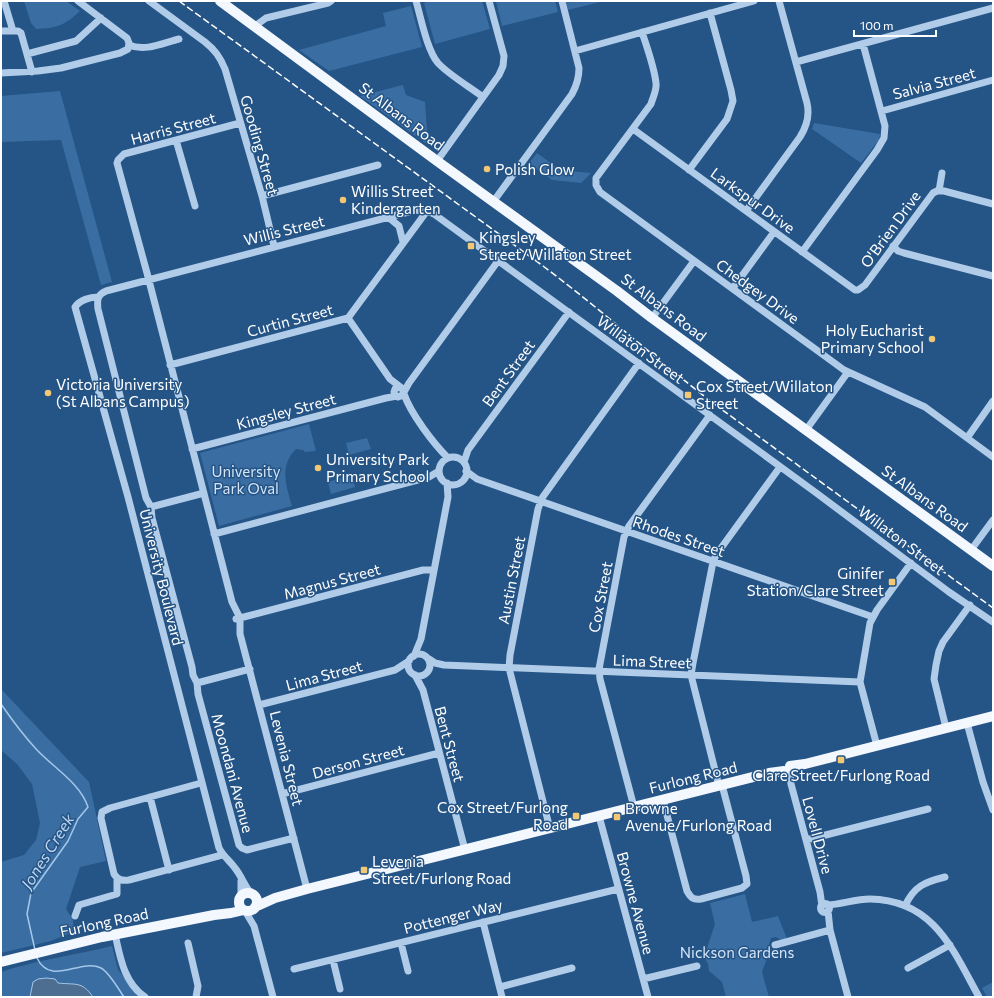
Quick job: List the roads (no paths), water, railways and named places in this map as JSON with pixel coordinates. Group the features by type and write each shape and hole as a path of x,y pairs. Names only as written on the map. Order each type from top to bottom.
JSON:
{"main road":[{"name":"St Albans Road","path":"220,1 993,566"},
{"name":"Furlong Road","path":"1,962 115,934 231,913 251,905 307,889 720,785 787,770 805,764 993,716"},
{"path":"248,894 251,905 240,906 240,899 248,894"},
{"name":"Furlong Road","path":"214,915 227,909 240,899"}],"street":[{"path":"4,1 13,31"},
{"path":"1,73 32,72 61,68 125,51 129,45 129,40 78,1"},
{"name":"Gooding Street","path":"149,1 205,42 217,53 225,69 262,196 274,246"},
{"path":"255,26 266,18 331,1"},
{"path":"416,1 432,55 438,63 483,97"},
{"path":"437,161 501,71 504,61 502,47 489,1"},
{"path":"493,202 572,94 579,78 579,68 562,1"},
{"path":"575,50 754,1"},
{"path":"746,211 800,137 807,124 808,108 779,1"},
{"path":"796,62 993,8"},
{"path":"689,170 726,119 732,101 731,90 710,13"},
{"path":"27,54 76,41 101,18"},
{"path":"1,31 18,31 21,33 32,72"},
{"path":"633,129 651,104 655,93 656,84 642,32"},
{"path":"129,45 136,48 144,48 179,39"},
{"path":"802,252 884,138 885,126 882,111 863,44"},
{"name":"Salvia Street","path":"882,111 993,81"},
{"name":"Harris Street","path":"148,279 117,164 118,160 124,154 240,123"},
{"name":"Larkspur Drive","path":"633,129 853,290 858,290"},
{"name":"Chedgey Drive","path":"633,129 596,178 596,185 600,192 848,372 925,407 993,457"},
{"path":"176,140 194,206"},
{"path":"262,196 378,165"},
{"path":"939,191 942,174"},
{"name":"O'Brien Drive","path":"858,290 865,285 931,195 939,191 993,204"},
{"name":"Willis Street","path":"148,279 416,210 427,211"},
{"name":"Curtin Street","path":"170,365 348,318 427,211"},
{"name":"Willaton Street","path":"427,211 434,214 569,312 949,592 993,622"},
{"path":"388,217 399,226 404,242"},
{"path":"733,288 774,232"},
{"path":"893,246 904,253 993,276"},
{"name":"Kingsley Street","path":"192,449 386,398 399,392 409,383 498,261"},
{"path":"652,318 694,261"},
{"path":"98,297 106,291 148,279"},
{"name":"Levenia Street","path":"148,279 232,602 232,609 238,619 237,628 250,669 307,889"},
{"name":"Moondani Avenue","path":"98,297 98,309 146,491 146,498 153,506 151,514 192,667 193,676 199,683 198,694 239,845 247,850 294,838"},
{"name":"University Boulevard","path":"98,297 87,299 77,304 75,307 128,497 219,848 222,855 240,874 251,905"},
{"name":"Bent Street","path":"461,460 569,312"},
{"path":"348,318 445,460"},
{"name":"Austin Street","path":"550,829 509,668 511,647 540,501 639,363"},
{"path":"806,430 848,372"},
{"path":"967,438 993,401"},
{"name":"Cox Street","path":"634,807 600,672 623,545 626,531 710,415"},
{"path":"445,460 461,460 466,471 463,479 455,484 448,497"},
{"path":"440,474 445,460"},
{"path":"663,800 687,891 692,898 696,900 701,899 742,888 747,884 691,675 713,562 716,555 780,467"},
{"name":"Rhodes Street","path":"466,471 477,479 873,617"},
{"path":"214,534 440,474"},
{"path":"421,639 427,658 431,665 427,673 413,674 409,667 411,658 421,639 448,497 447,483 440,474"},
{"name":"Rhodes Street","path":"463,479 477,479"},
{"path":"447,483 455,484"},
{"path":"153,506 204,493"},
{"path":"971,550 993,520"},
{"path":"877,746 860,682 870,624 873,617 911,563"},
{"name":"Magnus Street","path":"238,619 423,570 434,570"},
{"path":"946,728 934,679 936,665 939,651 943,642 970,605"},
{"path":"411,658 420,654 427,658"},
{"name":"Lima Street","path":"259,705 395,670 411,658"},
{"name":"Lima Street","path":"427,658 435,663 444,665 860,682"},
{"name":"Lima Street","path":"427,673 434,668 444,665"},
{"path":"199,683 250,669"},
{"name":"Lima Street","path":"395,670 413,674"},
{"name":"Bent Street","path":"427,673 423,681 423,690 465,850"},
{"name":"Bent Street","path":"413,674 423,690"},
{"path":"967,723 983,782 993,810"},
{"name":"Derson Street","path":"282,794 439,753"},
{"name":"Lovell Drive","path":"787,770 820,892 826,908 829,927 848,997"},
{"path":"201,783 110,808 102,812 101,818 114,874 117,878 123,881 129,880 222,855"},
{"path":"150,797 169,870"},
{"path":"806,840 928,808"},
{"name":"Browne Avenue","path":"599,816 648,997"},
{"path":"240,874 242,884 240,899"},
{"path":"905,906 911,894 916,889 929,881 945,877"},
{"path":"75,916 79,905 117,894 117,878"},
{"name":"Pottenger Way","path":"294,969 618,889"},
{"path":"826,908 857,901 880,900 905,906 925,917 934,924 950,944 980,997"},
{"path":"251,905 254,926 273,997"},
{"path":"483,922 502,997"},
{"path":"775,945 829,927"},
{"path":"115,934 125,972 128,978 145,997"},
{"path":"188,943 198,986 196,997"},
{"path":"401,943 408,971"},
{"path":"908,968 950,944"},
{"path":"333,960 340,990"},
{"path":"643,979 697,966"},
{"path":"500,987 572,968"}],"waterway":[{"name":"Jones Creek","path":"1,704 32,745 79,790 88,807 78,819 68,841 31,893 27,914 35,950"},
{"name":"Jones Creek","path":"37,958 43,966 50,970 58,971 84,966 101,968 110,977 124,997"}],"railway":[{"path":"179,1 543,266 717,406 993,608"}],"place":[{"name":"Polish Glow","path":"487,169"},
{"name":"Willis Street Kindergarten","path":"343,200"},
{"name":"Kingsley Street/Willaton Street","path":"471,246"},
{"name":"Holy Eucharist Primary School","path":"932,339"},
{"name":"Victoria University (St Albans Campus)","path":"48,393"},
{"name":"Cox Street/Willaton Street","path":"688,395"},
{"name":"University Park Primary School","path":"318,468"},
{"name":"Ginifer Station/Clare Street","path":"892,582"},
{"name":"Clare Street/Furlong Road","path":"841,760"},
{"name":"Cox Street/Furlong Road","path":"576,816"},
{"name":"Browne Avenue/Furlong Road","path":"617,817"},
{"name":"Levenia Street/Furlong Road","path":"364,870"}],"park label":[{"name":"University Park Oval","path":"246,480"},
{"name":"Nickson Gardens","path":"737,952"}]}
